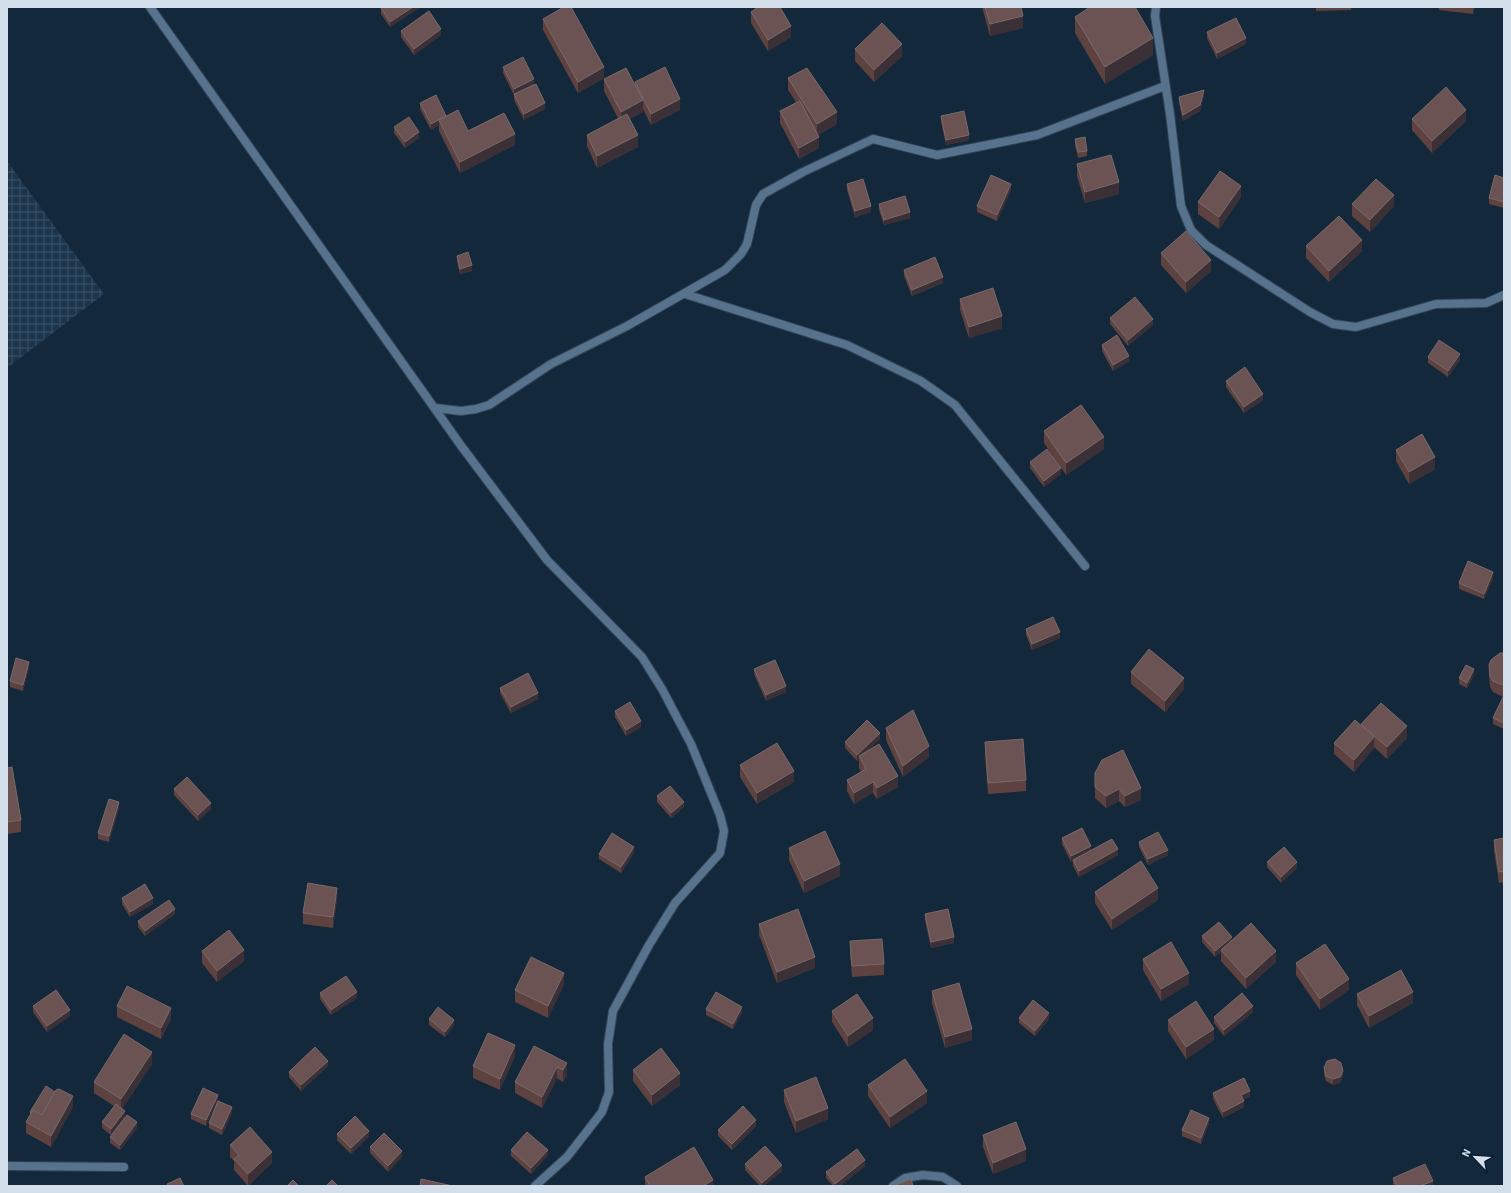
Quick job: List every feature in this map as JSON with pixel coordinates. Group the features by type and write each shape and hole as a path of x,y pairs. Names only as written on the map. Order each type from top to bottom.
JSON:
{"street":[{"path":"150,7 462,447 547,560 642,657 662,689 692,744 720,815 724,831 720,853 675,903 649,945 613,1011 608,1044 609,1092 602,1112 567,1157 534,1186"},
{"path":"1156,7 1155,16 1181,206 1191,230 1206,245 1310,312 1333,324 1356,327 1436,304 1486,303 1504,295"},
{"path":"435,408 461,411 476,409 489,404 551,364 627,326 725,270 741,254 747,244 751,220 756,205 763,194 803,172 873,139 937,155 1038,135 1165,86"},
{"path":"685,294 847,345 921,381 955,405 1085,566"},
{"path":"7,1166 124,1167"},
{"path":"892,1186 904,1178 923,1174 943,1177 957,1186"}],"shaded area":[{"path":"7,161 104,294 7,368"}],"building":[{"path":"413,7 390,22 381,8"},
{"path":"564,7 571,7 604,67 578,82 543,19"},
{"path":"758,7 780,7 791,26 768,40 751,12"},
{"path":"985,7 1021,7 1023,16 990,24"},
{"path":"1090,7 1135,7 1153,38 1105,67 1075,17"},
{"path":"429,11 441,29 414,49 401,31"},
{"path":"1236,18 1246,38 1217,53 1207,32"},
{"path":"882,23 902,44 874,70 855,49"},
{"path":"523,57 534,79 514,89 503,67"},
{"path":"665,67 680,99 651,114 635,82"},
{"path":"626,68 643,100 621,112 604,79"},
{"path":"807,68 837,112 817,124 788,78"},
{"path":"536,84 545,103 524,114 514,94"},
{"path":"1446,87 1466,110 1432,141 1412,119"},
{"path":"1204,90 1200,105 1183,115 1179,97"},
{"path":"436,95 446,116 431,124 420,103"},
{"path":"800,101 819,137 799,148 780,111"},
{"path":"458,110 468,131 504,113 515,134 460,162 439,120"},
{"path":"964,111 969,135 946,140 941,116"},
{"path":"627,114 638,135 597,156 587,135"},
{"path":"409,117 419,132 405,142 394,127"},
{"path":"1085,137 1087,151 1078,152 1075,139"},
{"path":"1111,155 1119,182 1085,192 1077,164"},
{"path":"1220,171 1241,186 1219,217 1198,202"},
{"path":"991,175 1011,184 997,215 977,206"},
{"path":"1495,175 1504,178 1504,202 1489,198"},
{"path":"863,179 871,206 855,211 847,184"},
{"path":"1376,179 1394,195 1370,220 1352,204"},
{"path":"905,196 910,212 884,220 879,204"},
{"path":"1339,216 1362,240 1329,271 1306,246"},
{"path":"1186,231 1211,260 1186,282 1161,253"},
{"path":"468,252 472,265 460,269 457,256"},
{"path":"935,257 943,277 912,290 904,270"},
{"path":"993,288 1002,316 969,327 960,299"},
{"path":"1135,297 1153,319 1128,340 1110,318"},
{"path":"1117,335 1129,356 1113,365 1102,345"},
{"path":"1439,340 1460,354 1448,371 1428,357"},
{"path":"1245,367 1263,394 1244,407 1226,381"},
{"path":"1081,405 1104,437 1066,463 1044,431"},
{"path":"1422,434 1435,457 1409,472 1396,450"},
{"path":"1047,449 1061,468 1044,481 1030,462"},
{"path":"1468,561 1493,572 1484,594 1459,583"},
{"path":"1053,617 1060,632 1032,644 1026,629"},
{"path":"1149,649 1184,678 1165,701 1131,672"},
{"path":"1500,653 1504,653 1504,685 1493,681 1490,676 1489,665 1491,660"},
{"path":"16,658 29,662 23,685 10,681"},
{"path":"775,660 786,686 766,695 754,669"},
{"path":"1466,665 1474,669 1467,683 1459,678"},
{"path":"528,673 538,693 511,707 500,688"},
{"path":"1504,697 1504,723 1493,718"},
{"path":"630,702 641,721 626,730 615,711"},
{"path":"1381,703 1407,726 1387,747 1361,724"},
{"path":"913,710 929,746 903,766 886,728"},
{"path":"867,720 880,733 857,755 845,742"},
{"path":"1355,720 1374,737 1354,760 1334,743"},
{"path":"1023,739 1026,780 988,783 985,742"},
{"path":"777,743 794,771 757,793 740,765"},
{"path":"879,744 898,776 877,788 873,782 854,793 847,780 866,769 859,756"},
{"path":"1123,750 1141,788 1125,796 1119,789 1106,796 1095,787 1095,773 1102,760"},
{"path":"12,767 21,820 7,822 7,768"},
{"path":"187,777 211,803 198,815 174,789"},
{"path":"670,786 684,802 671,813 657,796"},
{"path":"109,799 119,802 109,836 98,833"},
{"path":"1082,828 1091,846 1071,856 1062,838"},
{"path":"825,831 840,864 804,881 789,848"},
{"path":"1158,832 1168,850 1148,859 1139,842"},
{"path":"612,833 634,847 621,867 599,854"},
{"path":"1504,838 1504,871 1499,872 1494,840"},
{"path":"1112,839 1118,849 1079,871 1073,860"},
{"path":"1284,847 1297,862 1281,877 1267,862"},
{"path":"1141,861 1158,888 1112,919 1095,892"},
{"path":"308,883 337,888 333,917 303,913"},
{"path":"145,884 153,898 130,912 122,898"},
{"path":"169,900 175,909 145,931 138,921"},
{"path":"798,909 815,957 777,972 759,924"},
{"path":"948,909 954,937 931,942 925,914"},
{"path":"1219,922 1232,937 1215,951 1202,936"},
{"path":"1251,923 1276,951 1246,978 1221,950"},
{"path":"229,930 244,950 217,971 202,951"},
{"path":"882,939 884,964 852,966 850,941"},
{"path":"1171,942 1189,973 1161,989 1143,959"},
{"path":"1325,944 1349,979 1320,999 1296,963"},
{"path":"531,957 564,973 548,1006 515,990"},
{"path":"1401,970 1413,992 1369,1016 1357,994"},
{"path":"346,976 357,992 331,1010 320,993"},
{"path":"959,983 972,1029 945,1037 932,991"},
{"path":"127,986 171,1008 161,1028 117,1006"},
{"path":"56,990 70,1010 47,1026 33,1006"},
{"path":"716,992 742,1007 733,1024 706,1009"},
{"path":"1242,993 1253,1006 1224,1030 1214,1017"},
{"path":"857,994 873,1018 848,1036 832,1011"},
{"path":"1033,1000 1049,1013 1035,1031 1019,1018"},
{"path":"1196,1001 1214,1029 1186,1047 1168,1020"},
{"path":"438,1007 454,1020 445,1032 429,1019"},
{"path":"488,1033 515,1045 500,1079 473,1066"},
{"path":"124,1034 152,1052 121,1099 94,1082"},
{"path":"534,1046 567,1063 563,1070 557,1067 542,1097 515,1082"},
{"path":"315,1047 328,1061 301,1085 289,1072"},
{"path":"661,1048 680,1073 652,1095 633,1070"},
{"path":"905,1059 927,1091 890,1117 868,1085"},
{"path":"1335,1059 1341,1063 1343,1071 1340,1077 1333,1079 1326,1076 1324,1068 1327,1061"},
{"path":"816,1077 828,1108 796,1121 784,1090"},
{"path":"1244,1078 1250,1091 1241,1095 1244,1101 1223,1112 1213,1093"},
{"path":"46,1086 55,1092 42,1115 33,1110 31,1113 30,1112"},
{"path":"203,1088 218,1095 206,1120 191,1114"},
{"path":"59,1089 73,1096 51,1136 26,1122 33,1110 42,1115 56,1090"},
{"path":"218,1101 232,1107 222,1129 209,1123"},
{"path":"116,1104 125,1111 111,1129 102,1122"},
{"path":"743,1106 756,1120 732,1144 718,1130"},
{"path":"1191,1110 1209,1118 1201,1138 1182,1130"},
{"path":"127,1115 137,1122 120,1145 110,1137"},
{"path":"355,1116 369,1131 351,1148 337,1134"},
{"path":"1016,1122 1026,1149 993,1163 983,1135"},
{"path":"250,1127 272,1152 248,1174 234,1159 239,1155 230,1145"},
{"path":"527,1132 548,1150 531,1168 511,1150"},
{"path":"384,1133 402,1151 388,1166 370,1147"},
{"path":"765,1146 782,1165 762,1183 745,1164"},
{"path":"694,1147 713,1180 703,1186 650,1186 645,1177"},
{"path":"857,1149 865,1160 835,1184 826,1172"},
{"path":"1425,1164 1433,1181 1420,1186 1397,1186 1393,1178"},
{"path":"180,1178 184,1186 168,1186 167,1184"},
{"path":"421,1179 453,1186 420,1186"},
{"path":"911,1179 913,1186 896,1185"},
{"path":"293,1180 299,1186 287,1186"},
{"path":"332,1180 338,1186 326,1186"}]}
